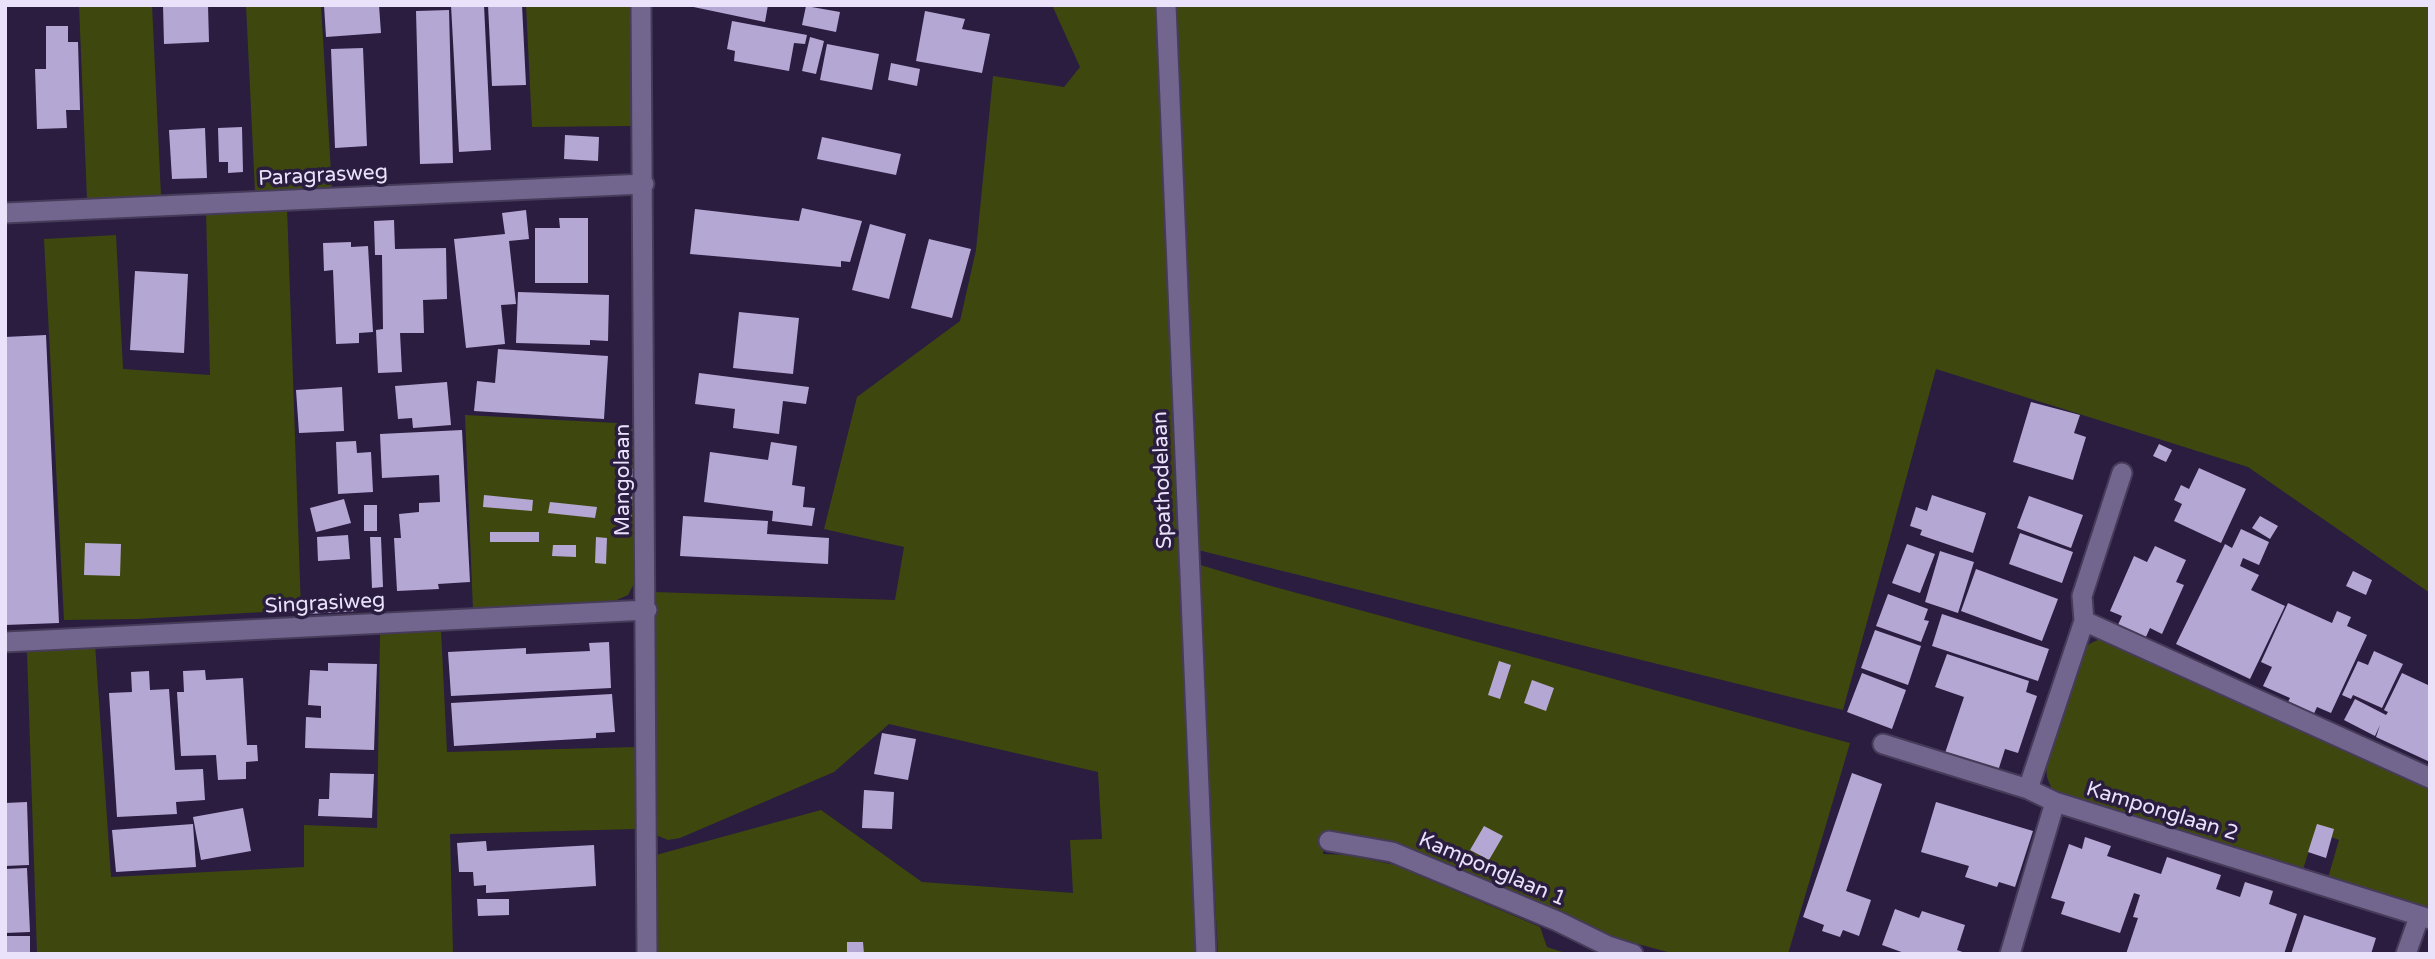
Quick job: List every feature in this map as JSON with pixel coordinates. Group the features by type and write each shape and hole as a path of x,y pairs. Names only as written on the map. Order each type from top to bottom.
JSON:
{"street":[{"name":"Mangolaan","path":"642,5 647,954"},
{"name":"Spathodelaan","path":"1166,5 1206,954"},
{"name":"Paragrasweg","path":"5,213 644,184"},
{"path":"2028,789 2084,621 2082,596 2122,472"},
{"name":"Singrasiweg","path":"5,642 647,610"},
{"path":"2084,621 2430,778"},
{"name":"Kamponglaan 2","path":"1883,744 2028,789 2055,803 2425,918"},
{"path":"2010,954 2055,803"},
{"name":"Kamponglaan 1","path":"1329,841 1392,852 1557,921 1608,946 1633,954"},
{"path":"2406,954 2425,918"}],"green space":[{"path":"79,5 152,5 161,196 87,199"},
{"path":"246,5 321,5 332,189 255,192"},
{"path":"526,5 631,5 631,126 532,127"},
{"path":"1052,5 1157,5 1198,954 657,954 656,855 821,810 922,882 1073,893 1070,840 1102,839 1098,772 889,724 834,772 680,838 668,840 658,836 654,824 654,592 895,600 904,547 824,529 857,397 960,321 976,250 993,76 1064,87 1080,67"},
{"path":"1175,5 2430,5 2430,593 2248,467 1936,369 1843,710 1198,550"},
{"path":"287,207 301,610 64,620 44,239 116,235 123,369 210,375 206,211"},
{"path":"465,415 635,424 636,580 628,595 612,602 473,610"},
{"path":"1197,564 1850,743 1788,954 1675,954 1612,937 1399,848 1325,832 1323,854 1349,855 1395,865 1540,927 1547,947 1568,954 1218,954"},
{"path":"441,630 447,752 637,747 636,829 450,834 453,954 37,954 27,652 44,646 95,644 111,877 304,867 304,825 377,828 380,633"},
{"path":"2100,639 2114,642 2215,691 2430,787 2430,911 2328,878 2339,840 2315,831 2302,873 2064,798 2052,790 2046,764 2083,651 2089,644"}],"building":[{"path":"163,5 208,5 209,42 164,44"},
{"path":"324,5 379,5 381,33 326,37"},
{"path":"451,5 484,5 491,150 459,152"},
{"path":"488,5 522,5 526,85 492,86"},
{"path":"684,5 768,5 765,22"},
{"path":"806,6 840,12 836,32 802,25"},
{"path":"449,10 453,163 420,164 416,11"},
{"path":"925,11 965,19 962,29 990,34 982,73 916,61"},
{"path":"732,21 807,35 805,44 794,43 789,71 734,61 735,51 727,49"},
{"path":"46,26 68,26 68,42 78,42 80,110 66,110 67,128 37,129 35,69 46,69"},
{"path":"810,37 824,41 816,74 802,71"},
{"path":"827,44 879,54 872,90 820,80"},
{"path":"363,48 367,146 335,148 331,49"},
{"path":"891,63 920,69 917,86 888,80"},
{"path":"242,127 243,172 228,173 228,162 219,162 218,128"},
{"path":"205,128 207,178 172,179 169,130"},
{"path":"565,135 599,137 598,161 564,159"},
{"path":"822,137 901,154 896,175 817,159"},
{"path":"802,208 862,221 850,262 841,261 841,267 690,254 695,209 799,221"},
{"path":"526,210 529,239 509,241 516,304 501,305 505,344 466,348 454,239 505,234 502,213"},
{"path":"559,218 588,218 588,283 535,283 535,228 560,228"},
{"path":"394,220 395,249 446,248 447,299 423,300 424,333 400,333 402,372 378,373 376,330 383,329 382,255 375,255 374,221"},
{"path":"870,224 906,234 889,299 852,290"},
{"path":"929,239 971,249 952,318 911,308"},
{"path":"351,242 351,247 368,246 373,332 359,333 359,343 336,344 333,270 324,271 323,243"},
{"path":"135,271 188,274 184,353 130,350"},
{"path":"518,292 609,295 608,341 590,340 590,345 516,343"},
{"path":"739,312 799,318 793,374 733,368"},
{"path":"46,335 59,623 5,625 5,337"},
{"path":"498,349 608,356 604,419 474,411 477,381 495,383"},
{"path":"699,373 809,387 806,404 783,401 779,434 733,428 735,409 695,404"},
{"path":"447,382 451,425 413,428 412,418 398,419 395,386"},
{"path":"342,387 344,431 299,433 296,390"},
{"path":"2031,402 2080,415 2074,433 2086,437 2073,480 2013,462"},
{"path":"462,430 470,582 438,584 439,589 397,591 394,538 401,538 399,514 419,512 419,503 440,502 439,475 382,478 380,434"},
{"path":"356,441 357,453 371,452 373,492 338,494 336,442"},
{"path":"771,442 797,446 792,485 805,487 803,507 815,508 812,526 772,521 773,511 704,502 710,452 768,460"},
{"path":"2159,444 2172,450 2166,462 2153,456"},
{"path":"2199,468 2246,489 2221,543 2174,521 2182,504 2174,500 2181,485 2189,489"},
{"path":"621,469 633,469 632,517 620,517"},
{"path":"484,495 533,500 532,511 483,507"},
{"path":"1932,495 1986,513 1973,553 1920,535 1922,530 1910,526 1916,507 1927,511"},
{"path":"2029,496 2083,515 2071,548 2017,528"},
{"path":"344,499 351,523 316,532 310,508"},
{"path":"550,502 597,507 595,518 548,513"},
{"path":"364,505 377,505 377,531 364,531"},
{"path":"683,516 768,521 767,534 829,538 828,564 680,556"},
{"path":"2260,516 2278,526 2270,539 2252,528"},
{"path":"2241,529 2269,542 2259,565 2243,558 2240,566 2259,575 2251,590 2285,606 2250,679 2176,644 2225,544 2232,548"},
{"path":"490,532 539,532 539,542 490,542"},
{"path":"2020,533 2073,552 2062,583 2009,564"},
{"path":"348,535 350,559 318,561 317,537"},
{"path":"370,537 381,537 383,587 372,588"},
{"path":"596,537 607,538 606,564 595,563"},
{"path":"85,543 121,544 120,576 84,575"},
{"path":"1907,544 1935,554 1920,593 1892,583"},
{"path":"553,545 576,545 576,557 552,556"},
{"path":"2155,546 2186,560 2176,582 2184,585 2162,634 2150,628 2145,639 2117,627 2122,616 2110,611 2134,556 2147,562"},
{"path":"1940,551 1974,562 1958,613 1925,602"},
{"path":"1976,569 2058,599 2042,641 1961,611"},
{"path":"2353,571 2372,580 2366,595 2346,586"},
{"path":"1888,594 1928,609 1924,620 1929,621 1921,642 1876,626"},
{"path":"357,600 358,611 308,614 307,604"},
{"path":"2288,603 2332,623 2337,611 2351,617 2347,626 2367,635 2331,713 2317,707 2312,718 2286,706 2290,698 2263,686 2272,667 2261,662"},
{"path":"1942,614 2049,649 2038,681 1932,646"},
{"path":"1875,630 1921,646 1908,685 1861,668"},
{"path":"609,642 611,688 451,696 448,652 526,648 526,654 590,651 589,643"},
{"path":"2374,651 2403,664 2382,708 2353,695 2351,699 2342,695 2358,661 2368,665"},
{"path":"1947,654 2029,681 2026,692 2037,696 2018,753 2005,749 1998,771 1945,753 1964,697 1935,687"},
{"path":"1499,661 1511,665 1500,699 1488,695"},
{"path":"328,663 377,664 374,750 305,748 306,717 321,718 321,706 308,705 310,670 328,671"},
{"path":"205,670 206,680 243,678 247,745 257,745 258,761 246,762 246,779 218,780 216,755 181,756 177,692 184,692 183,671"},
{"path":"149,671 150,690 169,689 175,770 203,769 205,800 176,802 177,814 117,817 109,693 132,692 131,672"},
{"path":"1862,673 1906,690 1892,729 1847,712"},
{"path":"2402,673 2428,685 2430,681 2430,762 2376,737 2380,725 2375,736 2344,720 2355,699 2386,715 2388,712 2384,710"},
{"path":"1532,680 1554,688 1546,711 1524,703"},
{"path":"612,694 615,732 596,733 596,738 454,746 451,703"},
{"path":"882,733 916,739 908,780 874,774"},
{"path":"330,773 374,774 372,818 318,816 319,799 329,799"},
{"path":"1852,773 1882,784 1846,891 1871,900 1859,936 1843,930 1840,937 1822,931 1824,925 1803,917"},
{"path":"864,790 894,792 892,829 862,828"},
{"path":"27,802 29,865 5,866 5,803"},
{"path":"1936,802 2033,831 2015,887 1999,882 1997,887 1965,877 1969,866 1921,852"},
{"path":"243,808 251,851 201,860 193,817"},
{"path":"193,824 196,867 116,872 112,830"},
{"path":"2317,824 2334,829 2326,858 2308,852"},
{"path":"1484,826 1503,836 1489,860 1470,850"},
{"path":"2085,837 2111,846 2107,856 2161,874 2167,857 2221,875 2216,889 2240,897 2245,882 2273,891 2269,904 2297,914 2284,954 2126,954 2138,918 2133,917 2140,895 2134,893 2120,933 2061,914 2065,902 2051,898 2069,844 2082,849"},
{"path":"486,841 487,851 594,845 596,886 486,893 486,885 474,886 473,872 459,872 457,843"},
{"path":"27,868 30,932 5,933 5,869"},
{"path":"477,899 509,899 509,915 478,916"},
{"path":"1895,909 1919,918 1922,911 1965,925 1957,950 1968,954 1907,954 1882,945"},
{"path":"2304,915 2376,938 2371,954 2291,954"},
{"path":"5,936 30,936 30,954 5,954"},
{"path":"847,942 863,942 864,954 847,954"}]}
